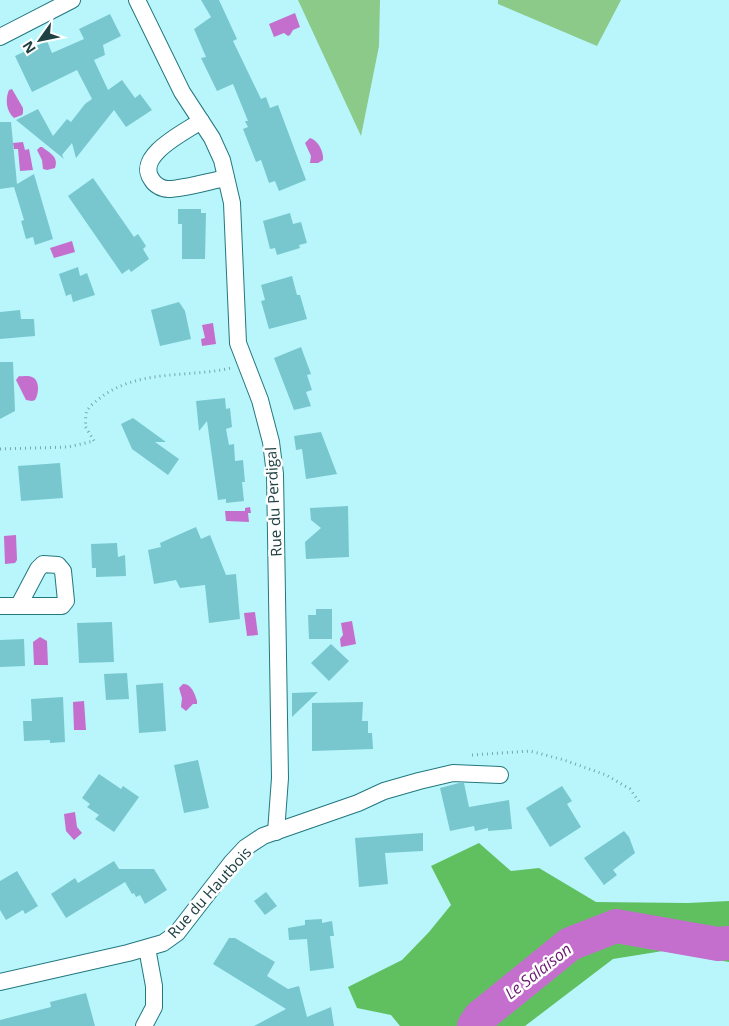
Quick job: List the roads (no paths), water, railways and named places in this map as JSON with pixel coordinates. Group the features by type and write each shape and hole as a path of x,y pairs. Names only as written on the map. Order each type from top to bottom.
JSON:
{"street":[{"path":"0,37 72,0"},
{"name":"Rue du Perdigal","path":"137,0 182,92 212,138 222,160 232,202 238,342 260,400 271,442 275,474 280,778 276,832"},
{"path":"201,121 156,152 149,160 150,178 156,186 167,189 226,178"},
{"path":"0,606 19,605"},
{"name":"Rue du Hautbois","path":"0,982 163,943 177,933 245,848 263,836 358,803 384,791 419,781 453,773 500,776"},
{"path":"144,1026 154,1007 154,986 147,948"}],"waterway":[{"name":"Le Salaison","path":"474,1026 480,1017 570,944 616,926 718,944 729,943"}]}
